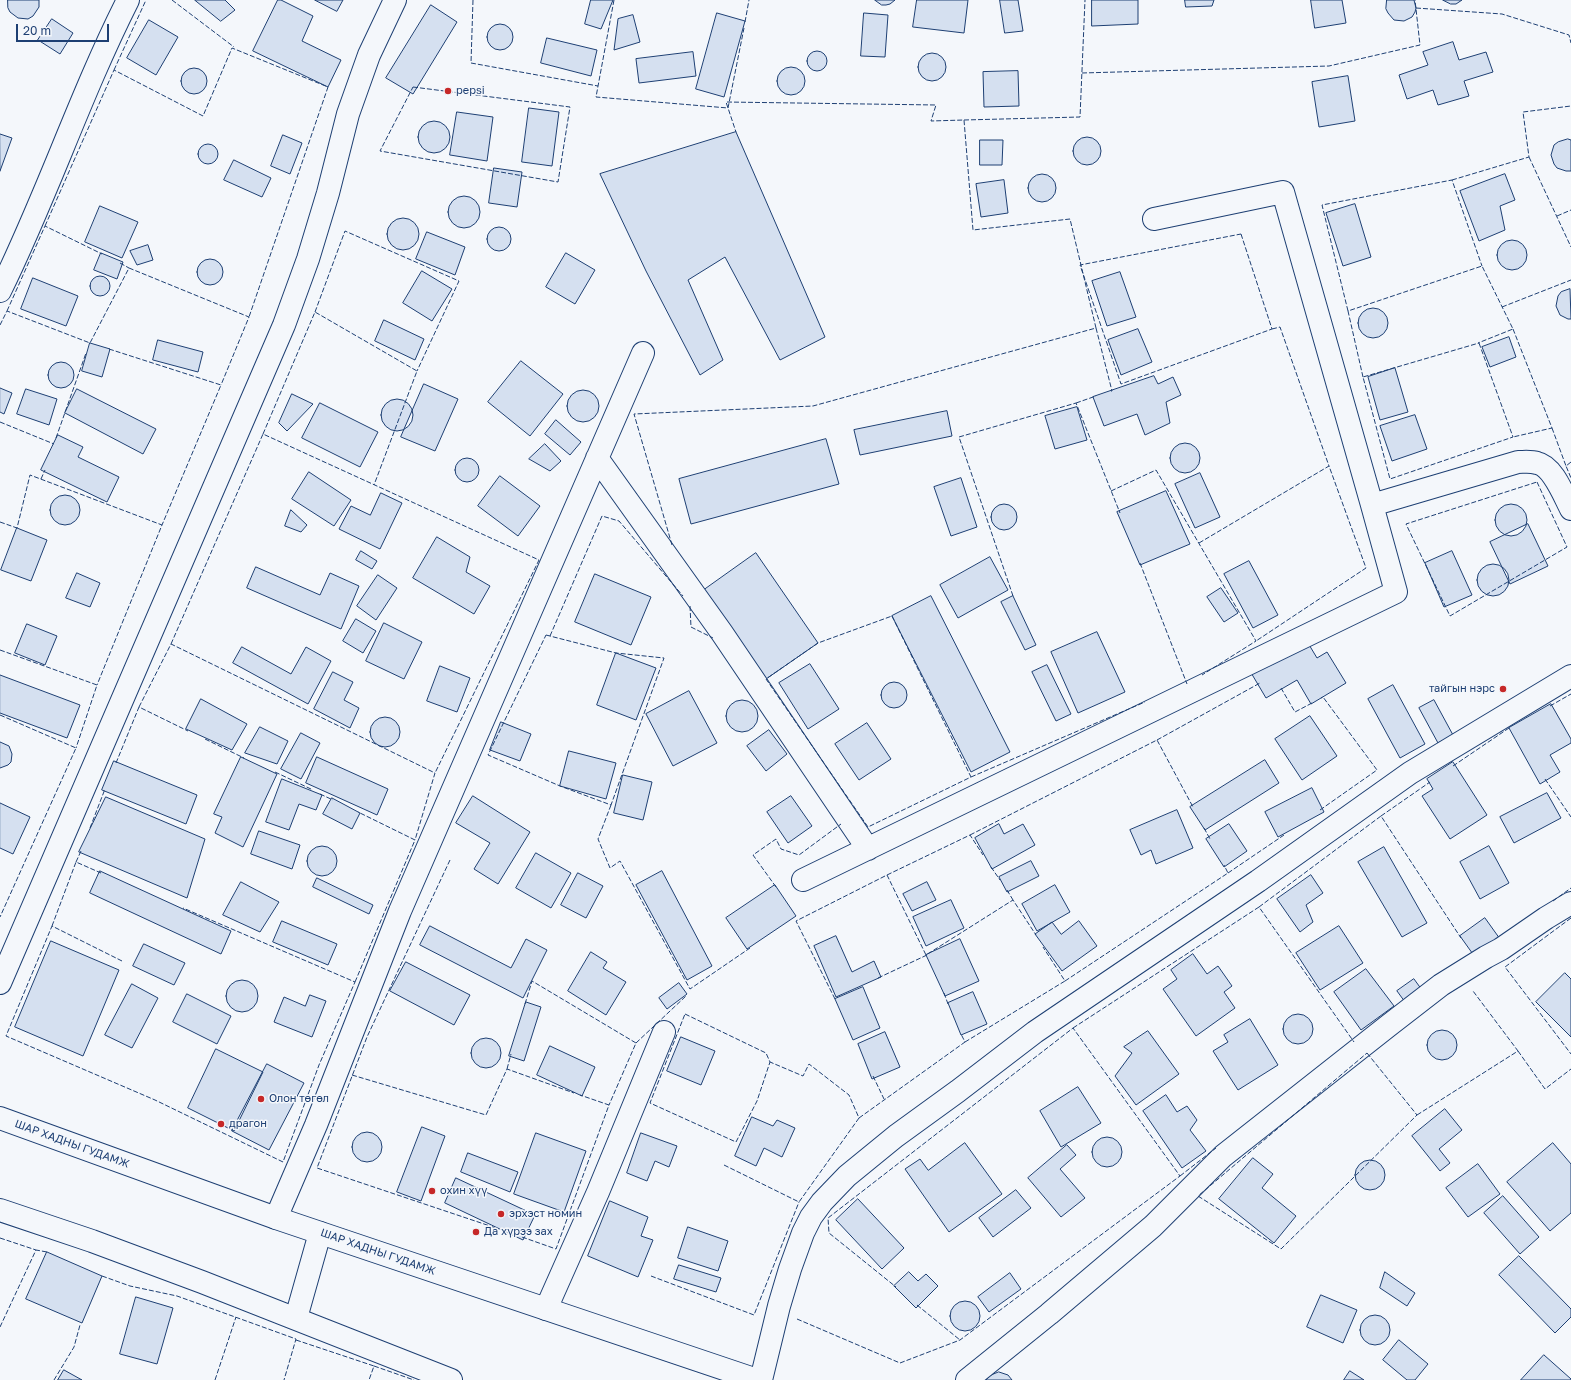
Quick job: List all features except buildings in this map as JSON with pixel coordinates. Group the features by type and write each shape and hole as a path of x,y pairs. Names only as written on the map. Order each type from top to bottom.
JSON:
{"street":[{"path":"0,291 63,149 110,35 128,0"},
{"path":"0,983 284,325 308,259 328,193 348,114 370,55 395,0"},
{"path":"803,880 1396,592 1283,192 1154,219"},
{"path":"276,1218 316,1125 400,911 643,352"},
{"path":"597,458 722,633 868,849"},
{"path":"1372,505 1518,462 1531,462 1545,467 1560,487 1571,509"},
{"path":"761,1380 779,1306 803,1233 822,1202 847,1176 896,1136 1035,1032 1258,880 1410,773 1571,676"},
{"path":"966,1380 1049,1314 1153,1226 1223,1156 1441,985 1501,949 1571,903"},
{"path":"546,1309 598,1192 664,1032"},
{"name":"ШАР ХАДНЫ ГУДАМЖ","path":"0,1118 276,1218 757,1380"},
{"path":"0,1210 92,1241 296,1318 451,1380"},
{"path":"296,1318 320,1233"}],"fence":[{"path":"114,70 146,0"},
{"path":"172,0 234,47"},
{"path":"473,0 471,63 598,86"},
{"path":"614,0 596,97 728,108 744,28"},
{"path":"745,22 749,0"},
{"path":"964,120 1080,117 1085,0"},
{"path":"1082,73 1329,66 1420,45 1415,0"},
{"path":"1416,8 1502,14 1569,35 1571,43"},
{"path":"45,226 114,70 203,116 232,48 328,87 249,317"},
{"path":"413,87 570,107 558,182 380,151 413,87"},
{"path":"672,545 634,414 813,406 1096,328 1070,219 973,230 964,120 931,121 936,105 726,102 736,132"},
{"path":"1452,180 1529,157 1523,112 1571,106"},
{"path":"1529,157 1571,247"},
{"path":"1348,311 1322,205 1452,180 1482,266"},
{"path":"1557,216 1571,210"},
{"path":"7,311 45,226 102,254"},
{"path":"315,312 345,231 459,281 417,371"},
{"path":"1241,234 1272,329 1121,384 1080,265 1241,234"},
{"path":"120,263 129,268"},
{"path":"1363,377 1348,311 1482,266 1513,329 1478,343"},
{"path":"0,325 7,311 90,343 129,268 249,317 221,385"},
{"path":"1502,307 1571,280"},
{"path":"263,434 315,312 417,371 374,485"},
{"path":"1272,329 1280,327 1329,466"},
{"path":"1096,328 1111,391"},
{"path":"1513,329 1552,428 1513,437"},
{"path":"1479,343 1513,437 1390,479 1363,377 1479,343"},
{"path":"109,349 221,385 162,525"},
{"path":"56,438 86,353"},
{"path":"1076,403 1096,396"},
{"path":"1013,596 959,437 1076,403 1120,513"},
{"path":"0,422 54,444"},
{"path":"1552,428 1566,466"},
{"path":"171,644 263,434 539,560 435,773"},
{"path":"1571,462 1566,466 1571,478"},
{"path":"1199,543 1329,466 1366,568 1256,641"},
{"path":"41,479 45,470"},
{"path":"1111,491 1156,470 1256,641 1202,675"},
{"path":"0,522 17,528 30,475 162,525 97,685"},
{"path":"1537,482 1567,547 1450,616 1406,524 1537,482"},
{"path":"550,636 602,516 619,521 683,596"},
{"path":"1140,563 1187,684"},
{"path":"690,606 691,627 713,638"},
{"path":"892,616 971,777 868,827 766,679 818,643 892,616"},
{"path":"546,635 616,653 664,658 611,805 560,786 488,755 546,635"},
{"path":"139,707 171,644 435,773 415,840"},
{"path":"0,650 97,685 76,748"},
{"path":"1157,740 1260,683"},
{"path":"1281,688 1295,712 1312,703"},
{"path":"1550,706 1571,694"},
{"path":"1320,810 1377,770 1323,697 1321,698"},
{"path":"971,777 1145,702"},
{"path":"116,763 139,707 188,731"},
{"path":"0,715 76,748 0,917"},
{"path":"1453,766 1509,728 1510,730"},
{"path":"205,739 244,758"},
{"path":"970,835 1157,740 1193,807"},
{"path":"275,772 313,790"},
{"path":"1545,779 1571,817"},
{"path":"1381,816 1430,782"},
{"path":"90,828 105,789"},
{"path":"320,794 333,800"},
{"path":"611,805 598,839 610,868 620,861 690,989 750,948"},
{"path":"355,982 415,840 358,812"},
{"path":"1259,907 1381,816 1461,938"},
{"path":"776,887 753,855 776,839 781,849 799,855 841,824"},
{"path":"1204,828 1210,839"},
{"path":"887,875 970,835 983,855"},
{"path":"1228,873 1284,835"},
{"path":"76,862 81,851"},
{"path":"450,860 367,1037 317,1168 499,1229"},
{"path":"52,926 76,862 101,873"},
{"path":"1065,981 1228,873 1224,865"},
{"path":"991,867 1000,880"},
{"path":"835,999 796,921 887,875 926,955 1013,900 1036,935"},
{"path":"1553,901 1571,888"},
{"path":"1007,890 1013,900"},
{"path":"1073,1028 1259,907 1354,1042"},
{"path":"122,961 52,926 6,1036 155,1100 283,1162 319,1065 355,982 183,908"},
{"path":"1571,918 1505,967 1571,1054"},
{"path":"965,1042 1065,981 1043,947"},
{"path":"878,978 927,955"},
{"path":"525,1004 532,981 636,1043 609,1105"},
{"path":"1417,1115 1518,1051 1473,991"},
{"path":"944,993 948,1004"},
{"path":"636,1043 686,996"},
{"path":"685,1014 766,1053 770,1062 757,1101 736,1142 650,1103 685,1014"},
{"path":"797,1319 900,1363 960,1340 1180,1176 1073,1028 828,1218 829,1233 896,1287"},
{"path":"859,1118 965,1042 961,1034"},
{"path":"1518,1051 1545,1089 1571,1069"},
{"path":"1367,1053 1417,1115 1281,1249 1198,1196 1367,1053"},
{"path":"507,1069 511,1054"},
{"path":"724,1165 799,1202 859,1118 849,1095 809,1064 803,1076 770,1062"},
{"path":"352,1075 486,1115 507,1069 574,1093"},
{"path":"873,1076 884,1099"},
{"path":"522,1237 556,1249 609,1105 580,1095"},
{"path":"1180,1176 1216,1148"},
{"path":"651,1276 754,1315 799,1202"},
{"path":"0,1238 36,1250"},
{"path":"0,1327 36,1250 47,1252"},
{"path":"102,1276 130,1286 177,1296 296,1339 284,1380"},
{"path":"917,1305 960,1340"},
{"path":"215,1380 236,1317"},
{"path":"54,1380 74,1347 80,1325"},
{"path":"296,1340 374,1366 369,1380"},
{"path":"374,1366 414,1380"}],"place":[{"name":"pepsi","path":"448,91"},
{"name":"тайгын нэрс","path":"1503,689"},
{"name":"Олон төгөл","path":"261,1099"},
{"name":"драгон","path":"221,1124"},
{"name":"охин хүү","path":"432,1191"},
{"name":"эрхэст номин","path":"501,1214"},
{"name":"Да хүрээ зах","path":"476,1232"}]}
